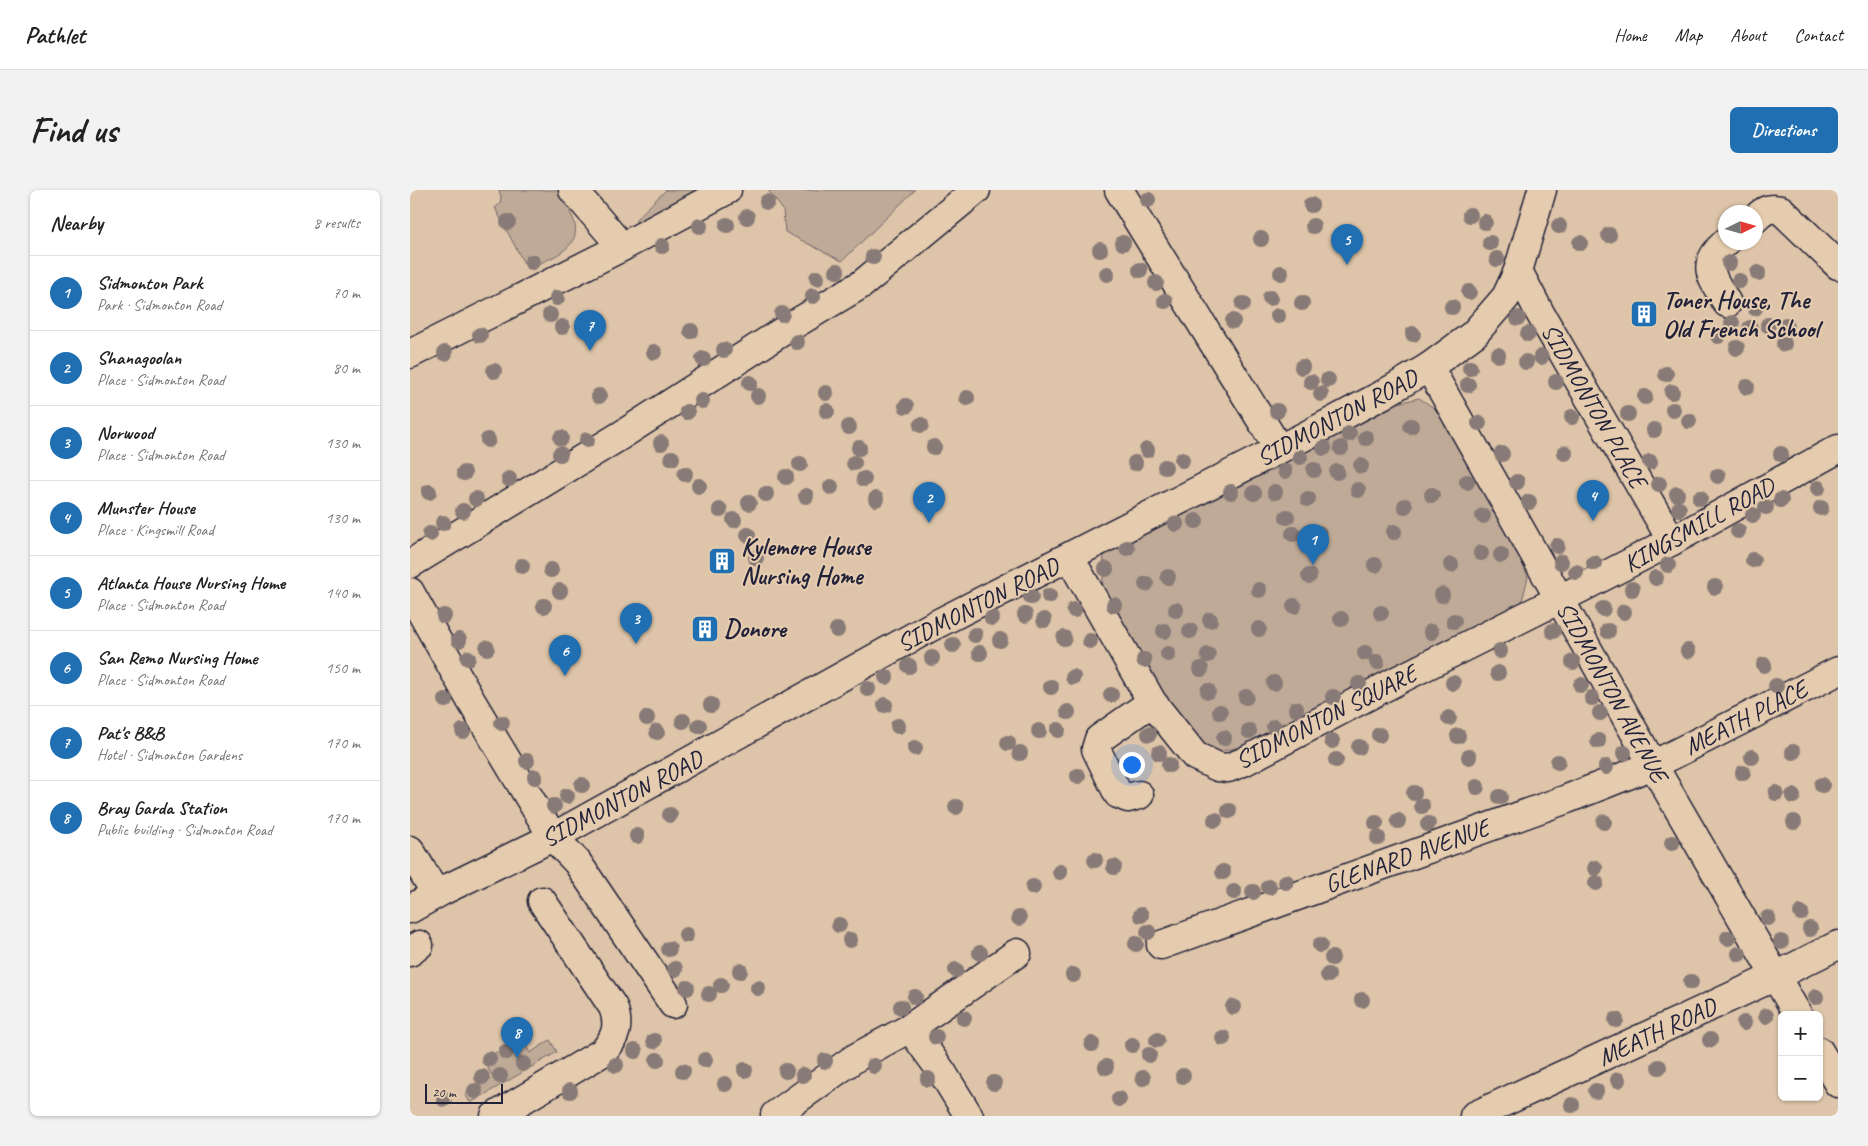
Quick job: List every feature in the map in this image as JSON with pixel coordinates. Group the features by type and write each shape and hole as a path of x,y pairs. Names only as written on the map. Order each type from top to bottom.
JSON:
{"street":[{"path":"574,190 622,248"},
{"path":"410,354 622,248 727,190"},
{"path":"410,564 620,436 783,331 862,284 976,190"},
{"path":"1119,190 1280,449"},
{"name":"SIDMONTON ROAD","path":"410,909 436,894 553,837 929,628 1070,558 1280,449 1429,368 1474,334 1506,297 1518,270 1542,190"},
{"path":"1763,211 1773,208 1781,210 1838,265"},
{"path":"1718,250 1710,262 1710,275 1727,303"},
{"name":"SIDMONTON PLACE","path":"1518,270 1540,313 1672,541"},
{"name":"SIDMONTON AVENUE","path":"1429,368 1653,765 1796,1011"},
{"name":"KINGSMILL ROAD","path":"1560,600 1672,541 1838,449"},
{"name":"SIDMONTON SQUARE","path":"1070,558 1152,702 1195,756 1218,767 1228,768 1243,762 1402,678 1560,600"},
{"path":"410,592 470,699 553,837 577,862 673,1004"},
{"name":"MEATH PLACE","path":"1653,765 1838,671"},
{"path":"1139,795 1128,798 1118,794 1096,749 1099,739 1152,702"},
{"name":"GLENARD AVENUE","path":"1161,945 1558,802 1653,765"},
{"path":"410,850 436,894"},
{"path":"495,1116 603,1052 612,1042 616,1033 617,1015 613,1007 542,901"},
{"name":"MEATH ROAD","path":"1474,1116 1776,976 1838,945"},
{"path":"775,1115 855,1058 910,1028 1017,953"},
{"path":"910,1028 942,1072 969,1116"},
{"path":"1822,1056 1838,1083"}],"shaded area":[{"path":"499,190 558,190 575,208 570,212 575,224 575,234 572,243 565,250 527,269 495,208 500,204"},
{"path":"666,190 710,190 641,225 635,220"},
{"path":"768,190 915,190 842,261 785,232 783,210"},
{"path":"1419,398 1443,414 1508,532 1528,577 1521,605 1250,745 1212,753 1161,702 1102,596 1104,553 1381,407"},
{"path":"517,1040 522,1048 526,1046 530,1053 550,1040 557,1052 470,1102 465,1094 493,1077 483,1060"}],"place":[{"name":"Atlanta House Nursing Home","path":"1347,265"},
{"name":"Toner House, The Old French School","path":"1644,314"},
{"name":"Pat's B&B","path":"590,351"},
{"name":"Munster House","path":"1593,521"},
{"name":"Shanagoolan","path":"929,523"},
{"name":"Kylemore House Nursing Home","path":"722,561"},
{"name":"Sidmonton Park","path":"1313,565"},
{"name":"Donore","path":"705,629"},
{"name":"Norwood","path":"636,644"},
{"name":"San Remo Nursing Home","path":"565,676"},
{"name":"Bray Garda Station","path":"517,1058"}]}
